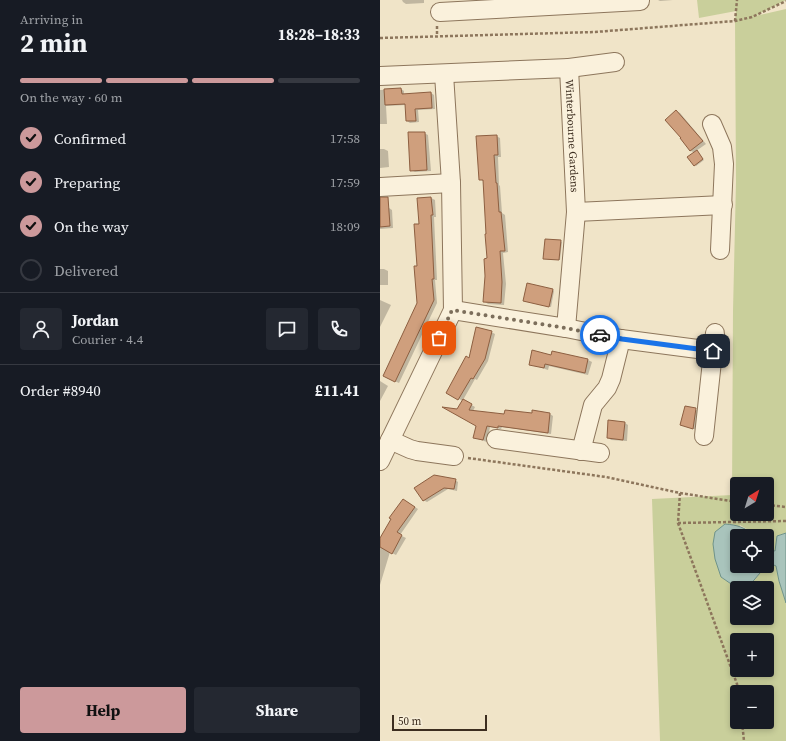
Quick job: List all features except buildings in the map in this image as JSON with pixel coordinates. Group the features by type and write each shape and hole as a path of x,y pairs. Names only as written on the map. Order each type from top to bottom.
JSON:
{"street":[{"path":"446,8 640,1"},
{"path":"569,68 615,62"},
{"name":"Winterbourne Gardens","path":"380,76 569,68 576,212 566,328"},
{"path":"380,461 452,310 451,183 444,74"},
{"path":"712,124 722,147 724,164 720,250"},
{"path":"380,187 451,183"},
{"path":"576,212 723,205"},
{"path":"452,310 566,328 622,339 713,351"},
{"path":"704,436 715,333"},
{"path":"582,451 593,404 606,388 611,379 622,339"},
{"path":"496,439 600,453"},
{"path":"390,440 417,451 454,456"}],"path":[{"path":"734,21 737,0"},
{"path":"380,38 595,32 734,21 752,17 786,1"},
{"path":"454,456 606,476 730,501"},
{"path":"680,492 678,523 737,685"},
{"path":"774,506 786,507"},
{"path":"678,523 786,521"},
{"path":"743,729 744,741"}],"green space":[{"path":"697,0 786,0 755,16 786,9 786,533 777,536 775,551 774,529 747,529 740,525 739,529 730,529 730,552 721,577 730,583 730,625 774,625 774,581 754,581 760,573 774,573 774,564 776,565 786,603 786,741 660,741 652,499 730,495 730,521 774,521 774,477 732,477 733,311 736,182 736,11 699,18"}],"water":[{"path":"725,524 745,529 730,529 730,573 760,573 753,581 730,581 730,583 721,577 715,559 713,544 715,532"},
{"path":"786,533 786,603 776,566 774,565 774,551 777,536"}],"way so far":[{"path":"439,338 452,310 566,328 600,335"}],"route":[{"path":"600,335 713,351"}]}
